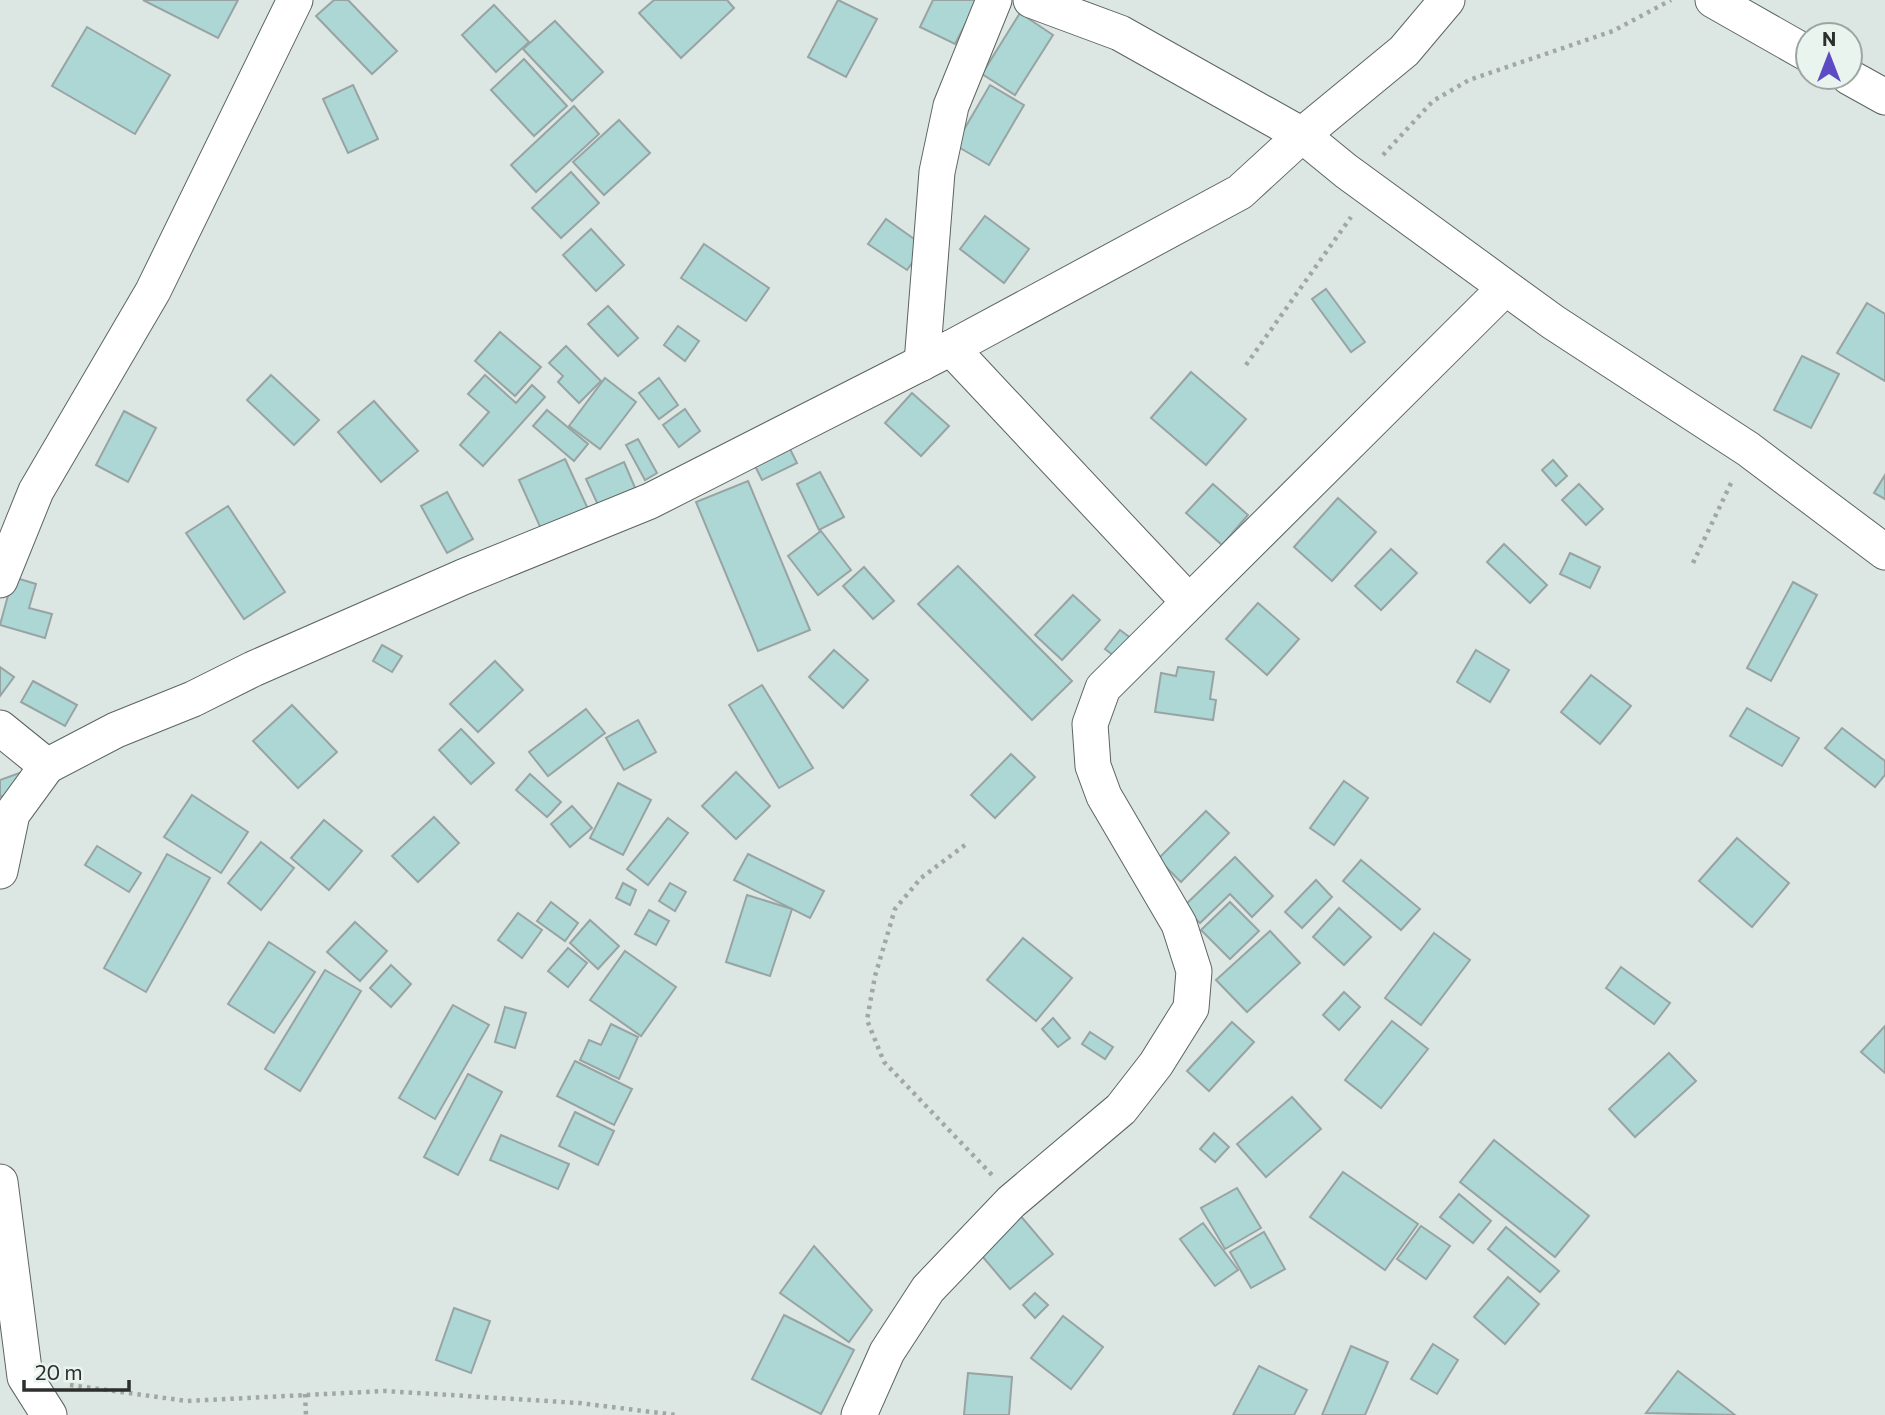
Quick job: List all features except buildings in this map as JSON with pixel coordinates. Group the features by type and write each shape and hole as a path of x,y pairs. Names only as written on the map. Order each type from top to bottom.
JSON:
{"street":[{"path":"0,580 36,491 153,291 295,0"},
{"path":"994,0 951,106 937,172 937,356 1189,602"},
{"path":"1031,0 1120,33 1302,135 1358,180 1505,288 1748,449 1885,552"},
{"path":"0,871 12,814 47,766 116,730 193,699 463,577 650,500 937,356 1240,192 1302,135 1404,51 1447,0"},
{"path":"1713,0 1794,46"},
{"path":"1864,85 1885,97"},
{"path":"859,1415 887,1352 928,1289 1011,1202 1121,1109 1156,1064 1191,1008 1194,971 1179,924 1104,796 1094,766 1090,724 1103,688 1316,480 1505,288"},
{"path":"0,728 47,766"},
{"path":"0,1182 25,1377 49,1415"}],"path":[{"path":"1246,365 1358,180 1433,101 1469,80 1613,31 1671,0"},
{"path":"1693,563 1748,449"},
{"path":"965,845 921,878 895,909 875,975 867,1020 884,1062 990,1173 1011,1202"},
{"path":"25,1377 120,1394 187,1401 385,1391 579,1404 676,1415"},
{"path":"305,1394 306,1415"}]}
